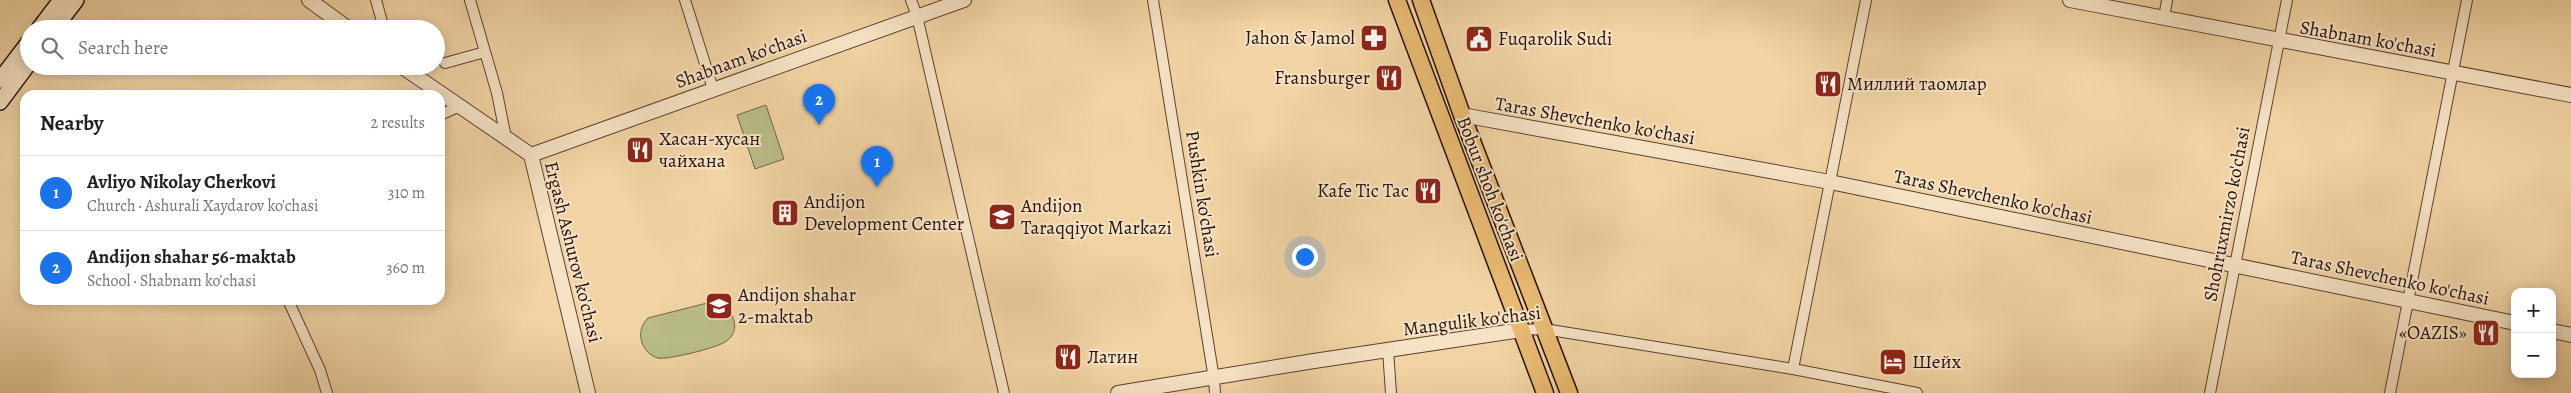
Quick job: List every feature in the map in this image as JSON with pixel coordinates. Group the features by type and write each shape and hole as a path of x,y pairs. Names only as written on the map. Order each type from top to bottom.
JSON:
{"main road":[{"path":"46,20 61,0"},
{"path":"61,20 76,0"},
{"name":"Bobur shoh ko'chasi","path":"1397,0 1545,393"},
{"name":"Bobur shoh ko'chasi","path":"1421,0 1462,116 1569,393"},
{"path":"0,80 20,54"},
{"path":"0,102 20,75"}],"street":[{"path":"309,0 337,20"},
{"path":"376,0 382,20"},
{"path":"470,0 497,93 506,138"},
{"path":"685,0 713,89"},
{"path":"911,0 917,16 1004,393"},
{"name":"Shabnam ko'chasi","path":"530,155 964,0"},
{"name":"Pushkin ko'chasi","path":"1153,0 1214,386"},
{"path":"1793,369 1866,0"},
{"name":"Shabnam ko'chasi","path":"2070,0 2278,41 2571,95"},
{"path":"2164,18 2167,0"},
{"name":"Shohruxmirzo ko'chasi","path":"2210,393 2287,0"},
{"path":"2390,393 2467,0"},
{"path":"445,64 485,52"},
{"name":"Ergash Ashurov ko'chasi","path":"414,75 436,90"},
{"name":"Ergash Ashurov ko'chasi","path":"445,96 530,155 588,393"},
{"path":"445,113 460,106"},
{"name":"Taras Shevchenko ko'chasi","path":"1462,116 1830,182 2511,322"},
{"path":"290,305 320,370 327,393"},
{"name":"Mangulik ko'chasi","path":"1118,393 1214,386 1388,350 1521,330 1544,329 1793,369 1917,393"},
{"path":"2556,332 2571,335"},
{"path":"1388,350 1391,393"}],"green space":[{"path":"766,105 784,159 755,169 737,115"},
{"path":"715,301 726,308 734,319 734,331 725,342 702,350 663,358 653,356 645,348 642,343 641,333 642,326 648,318"}],"place":[{"name":"Jahon & Jamol","path":"1374,38"},
{"name":"Fuqarolik Sudi","path":"1479,39"},
{"name":"Fransburger","path":"1389,78"},
{"name":"Миллий таомлар","path":"1828,84"},
{"name":"Andijon shahar 56-maktab","path":"819,125"},
{"name":"Хасан-хусан чайхана","path":"640,150"},
{"name":"Avliyo Nikolay Cherkovi","path":"877,187"},
{"name":"Kafe Tic Tac","path":"1428,191"},
{"name":"Andijon Development Center","path":"785,213"},
{"name":"Andijon Taraqqiyot Markazi","path":"1002,217"},
{"name":"Andijon shahar 2-maktab","path":"719,306"},
{"name":"«OAZIS»","path":"2486,333"},
{"name":"Латин","path":"1068,357"},
{"name":"Шейх","path":"1893,362"}]}
